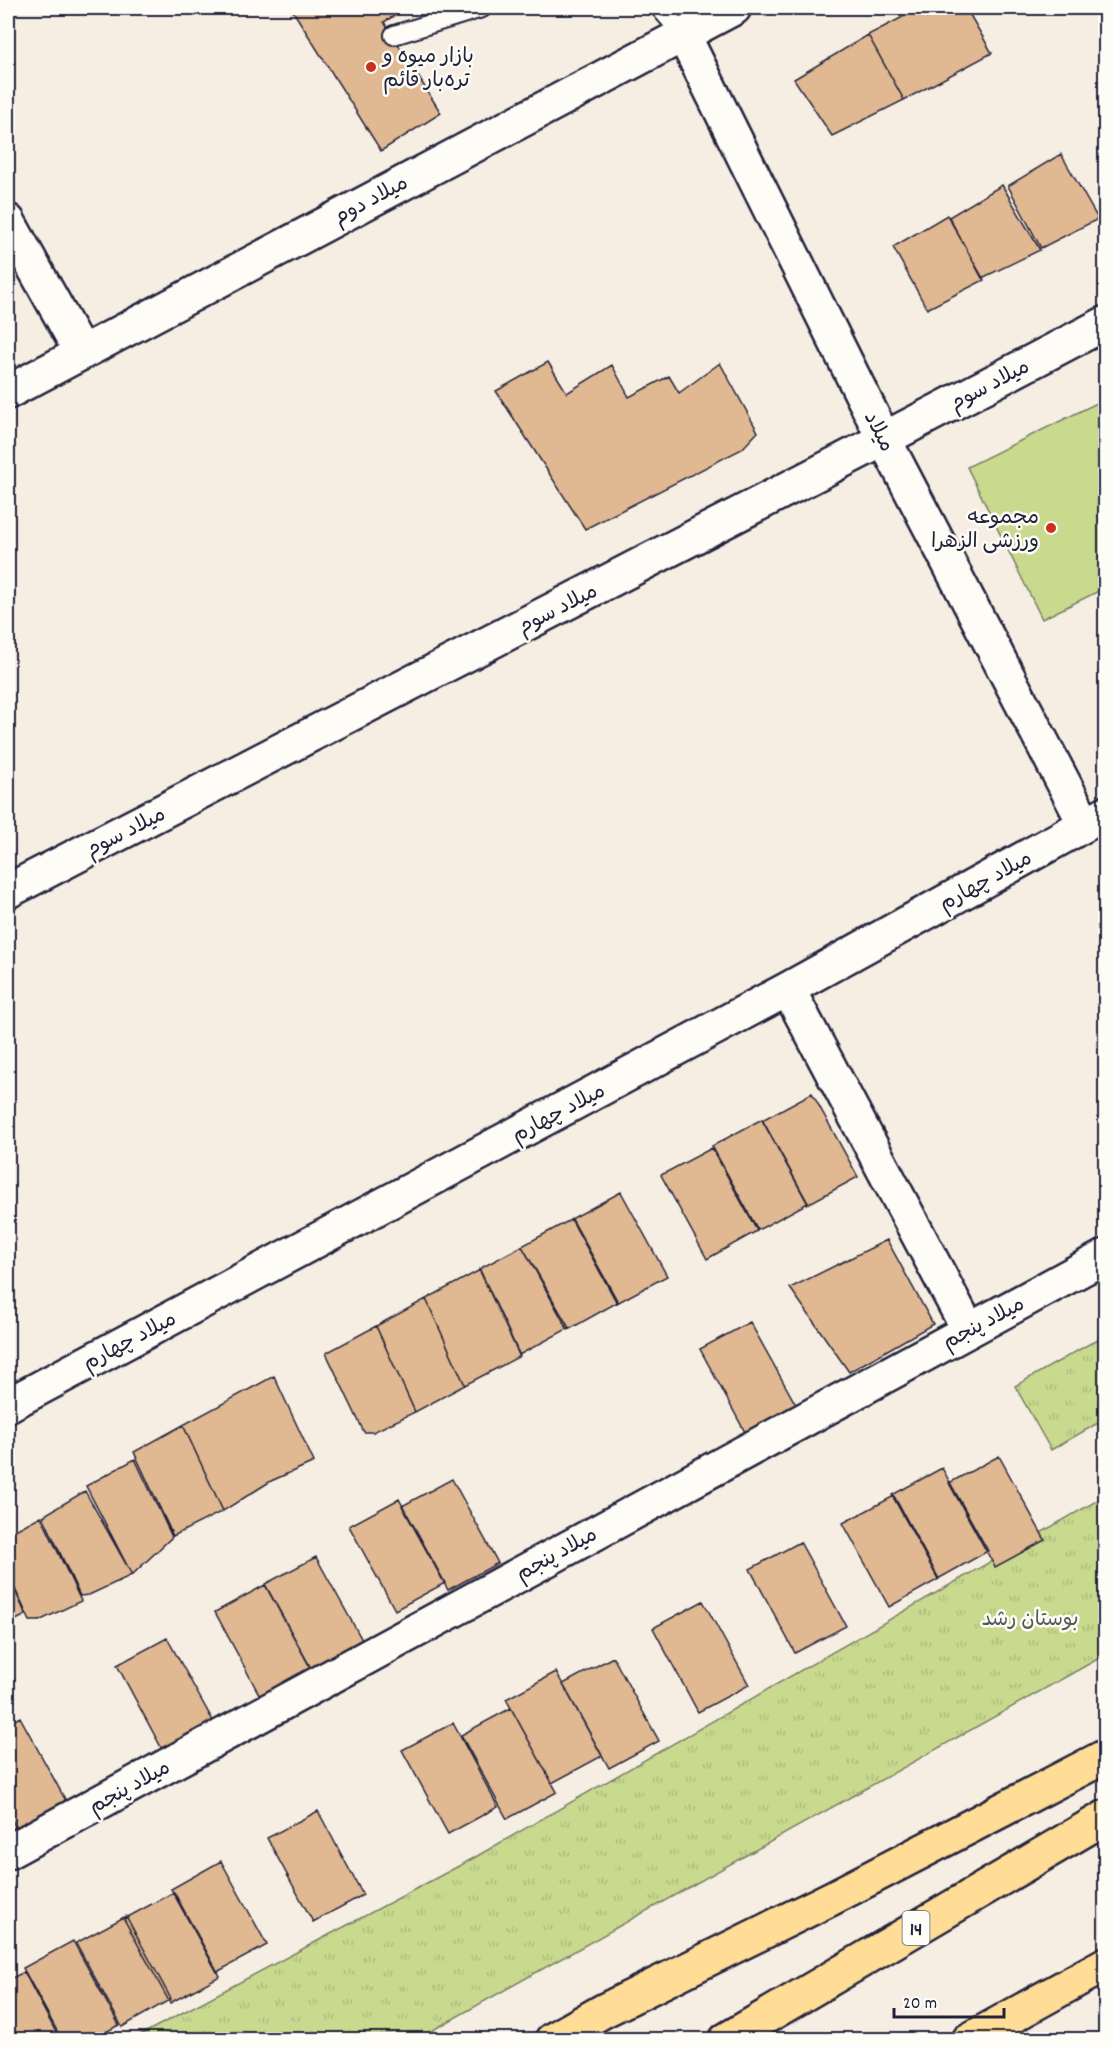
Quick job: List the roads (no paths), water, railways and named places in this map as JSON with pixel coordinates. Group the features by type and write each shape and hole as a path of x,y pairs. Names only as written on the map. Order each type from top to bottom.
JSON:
{"highway":[{"path":"552,2040 603,2011 832,1898 1106,1756"},
{"name":"14","path":"726,2040 1106,1817"},
{"path":"969,2040 1106,1964"}],"street":[{"name":"میلاد دوم","path":"8,392 734,8"},
{"name":"میلاد","path":"683,34 884,439 1096,818"},
{"path":"8,221 81,352"},
{"name":"میلاد سوم","path":"8,891 1106,323"},
{"name":"میلاد چهارم","path":"8,1405 788,989 1096,818"},
{"path":"788,989 968,1329"},
{"name":"میلاد پنجم","path":"8,1852 1106,1256"}],"lane":[{"path":"394,35 483,8"},
{"path":"660,8 683,34"}],"place":[{"name":"بازار میوه و تره‌بار قائم","path":"371,67"},
{"name":"مجموعه ورزشی الزهرا","path":"1051,528"}],"park label":[{"name":"بوستان رشد","path":"1030,1618"}]}
